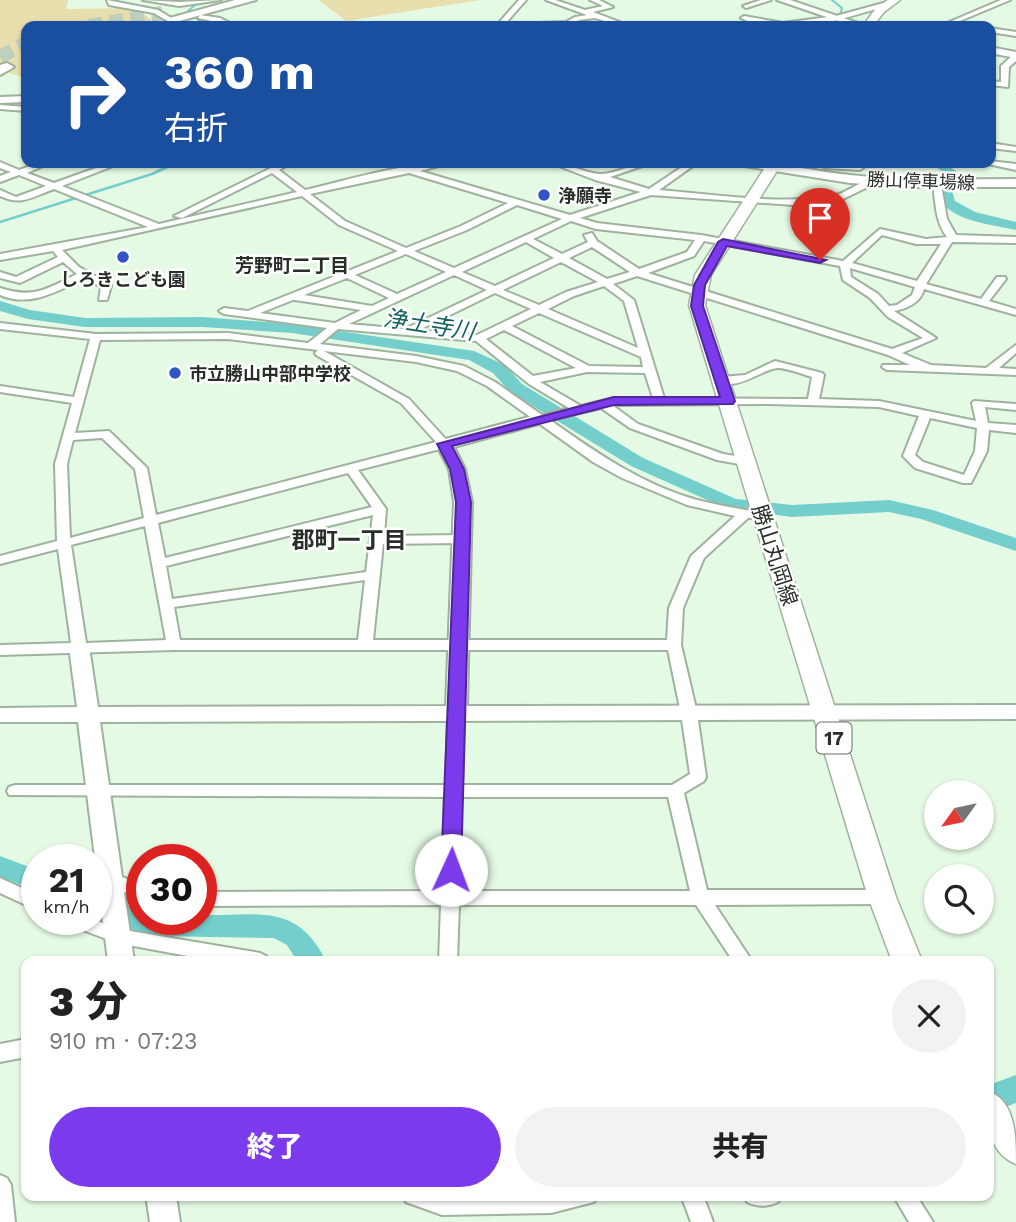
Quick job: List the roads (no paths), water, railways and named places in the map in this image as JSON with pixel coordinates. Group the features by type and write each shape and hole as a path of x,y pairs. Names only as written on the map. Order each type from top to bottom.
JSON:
{"highway":[{"path":"167,16 237,0"},
{"path":"167,16 250,0"}],"main road":[{"path":"873,21 891,2"},
{"path":"697,293 723,242 772,168"},
{"name":"勝山丸岡線","path":"697,293 697,306 751,484 753,515 826,713 882,897 905,956"}],"street":[{"path":"110,0 111,4 156,11 170,21"},
{"path":"146,0 179,4 218,0"},
{"path":"504,21 523,0"},
{"path":"549,0 610,21"},
{"path":"583,12 610,7 593,0"},
{"path":"746,6 768,0"},
{"path":"782,0 846,21"},
{"path":"956,21 1007,0"},
{"path":"816,21 891,2"},
{"path":"572,21 594,16"},
{"path":"200,17 222,21"},
{"path":"744,18 759,21"},
{"path":"996,31 1016,34"},
{"path":"996,51 1016,56"},
{"path":"1002,65 1016,56"},
{"path":"1002,65 1016,68"},
{"path":"996,84 1005,85 1002,65"},
{"path":"0,100 21,99"},
{"path":"0,107 21,109"},
{"path":"996,146 1015,151"},
{"path":"996,164 1016,167"},
{"path":"0,166 156,228 272,169 342,222 645,355"},
{"path":"0,179 31,168"},
{"path":"0,193 16,200 104,168"},
{"path":"0,257 59,253 301,193 419,168"},
{"path":"569,168 650,192 793,202 840,197 876,181"},
{"path":"598,178 631,168"},
{"path":"309,347 334,327 571,218 650,192 686,168"},
{"name":"勝山停車場線","path":"787,168 876,181 937,184 1016,183"},
{"path":"809,173 819,168"},
{"path":"408,170 597,226 701,238 845,264 1016,312"},
{"path":"937,184 940,198 938,211 950,240"},
{"path":"248,313 464,228 517,202"},
{"path":"597,226 589,235 593,243 638,273 892,353 930,369"},
{"path":"845,264 880,232 920,242 1016,240"},
{"path":"525,238 605,282 629,300 659,400"},
{"path":"224,311 334,327 479,338 569,294 691,254 701,238"},
{"path":"887,310 900,307 917,296 919,284 950,240"},
{"path":"404,333 593,243"},
{"path":"59,253 106,286 103,298"},
{"path":"0,275 16,281 59,253"},
{"path":"845,264 846,278 892,316 931,338 892,353"},
{"path":"0,291 7,295 35,296 86,274"},
{"path":"346,274 397,298"},
{"path":"983,303 1001,279"},
{"path":"294,297 373,309"},
{"path":"0,326 96,337 228,335 416,359 460,368 491,384 597,459 626,475 691,502 753,515"},
{"path":"503,326 587,369"},
{"path":"96,337 61,464 64,542 113,884 119,949"},
{"path":"479,338 531,380 577,410"},
{"path":"309,347 405,401 444,444 461,485 462,539 448,956"},
{"path":"991,369 1016,348"},
{"path":"721,380 747,378 775,364 818,375 813,402"},
{"path":"887,367 1016,372"},
{"path":"531,380 587,369 648,370"},
{"path":"0,389 79,401"},
{"path":"0,560 603,404 659,400 879,404 985,426 1016,429"},
{"path":"926,413 909,456 919,465 967,480 982,453 985,426 978,403 1016,407"},
{"path":"603,404 634,426 721,457 745,461"},
{"path":"70,437 105,434 141,468 174,645"},
{"path":"351,468 380,509 365,645"},
{"path":"159,564 380,509"},
{"path":"15,791 675,791 698,777 689,713 674,645 676,608 698,556 753,515"},
{"path":"377,540 462,539"},
{"path":"167,604 373,575"},
{"path":"0,650 174,645 674,645"},
{"path":"0,715 1016,712"},
{"path":"675,791 700,897 741,956"},
{"path":"113,884 126,887"},
{"path":"0,885 21,895"},
{"path":"217,899 882,897"},
{"path":"98,935 119,949 201,956"},
{"path":"0,1053 21,1049"},
{"path":"0,1185 4,1222"},
{"path":"162,1201 165,1222"},
{"path":"442,1208 560,1201"},
{"path":"694,1201 702,1222"},
{"path":"907,1201 922,1222"}],"waterway":[{"path":"200,21 188,11 195,5 218,0"},
{"path":"832,0 842,8 840,15 850,20"},
{"path":"0,222 165,168"},
{"path":"945,168 951,172 944,187 945,197 950,204 971,215 1016,226"},
{"name":"浄土寺川","path":"0,306 56,320 114,323 203,322 292,328 384,340 474,356 499,369 516,388 637,462 732,504 792,511 889,506 926,514 1016,545"},
{"path":"0,866 21,875"},
{"path":"112,913 154,925 277,927 297,937 309,956"},
{"path":"994,1097 1016,1089"}],"tunnel":[{"path":"117,21 162,13"},
{"path":"0,57 21,46"}],"place":[{"name":"浄願寺","path":"544,195"},
{"name":"しろきこども園","path":"123,257"},
{"name":"市立勝山中部中学校","path":"175,373"}],"district":[{"name":"芳野町二丁目","path":"292,265"},
{"name":"郡町一丁目","path":"349,540"}]}
